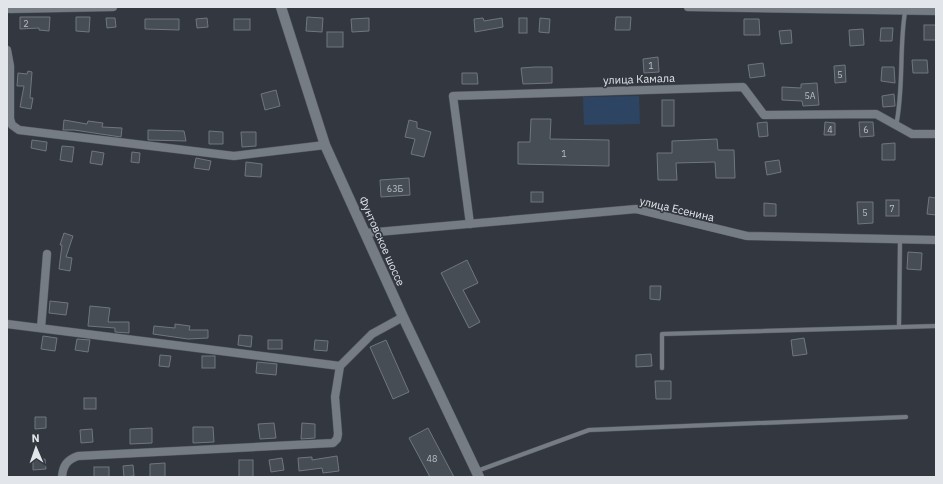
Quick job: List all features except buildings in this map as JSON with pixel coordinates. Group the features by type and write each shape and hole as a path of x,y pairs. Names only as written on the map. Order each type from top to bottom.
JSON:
{"street":[{"path":"9,10 113,7"},
{"name":"Фунтовское шоссе","path":"281,7 325,145 403,317 478,474"},
{"path":"688,7 911,10 936,12"},
{"path":"7,50 10,66 10,119 12,125 19,130 234,156 325,145"},
{"name":"улица Камала","path":"470,224 453,96 743,87 764,115 876,114 912,134 936,134"},
{"name":"улица Есенина","path":"366,233 636,210 747,236 936,240"},
{"path":"41,328 47,254"},
{"path":"62,477 63,469 68,460 78,456 333,443 337,439 338,434 335,397 340,366 372,334 403,317"},
{"path":"7,324 340,366"}],"lane":[{"path":"896,126 900,108 902,33 911,10"},
{"path":"899,327 900,240"},
{"path":"662,368 662,334 936,326"},
{"path":"478,474 589,430 906,417"}],"shaded area":[{"path":"639,96 640,124 584,125 583,97"}]}
